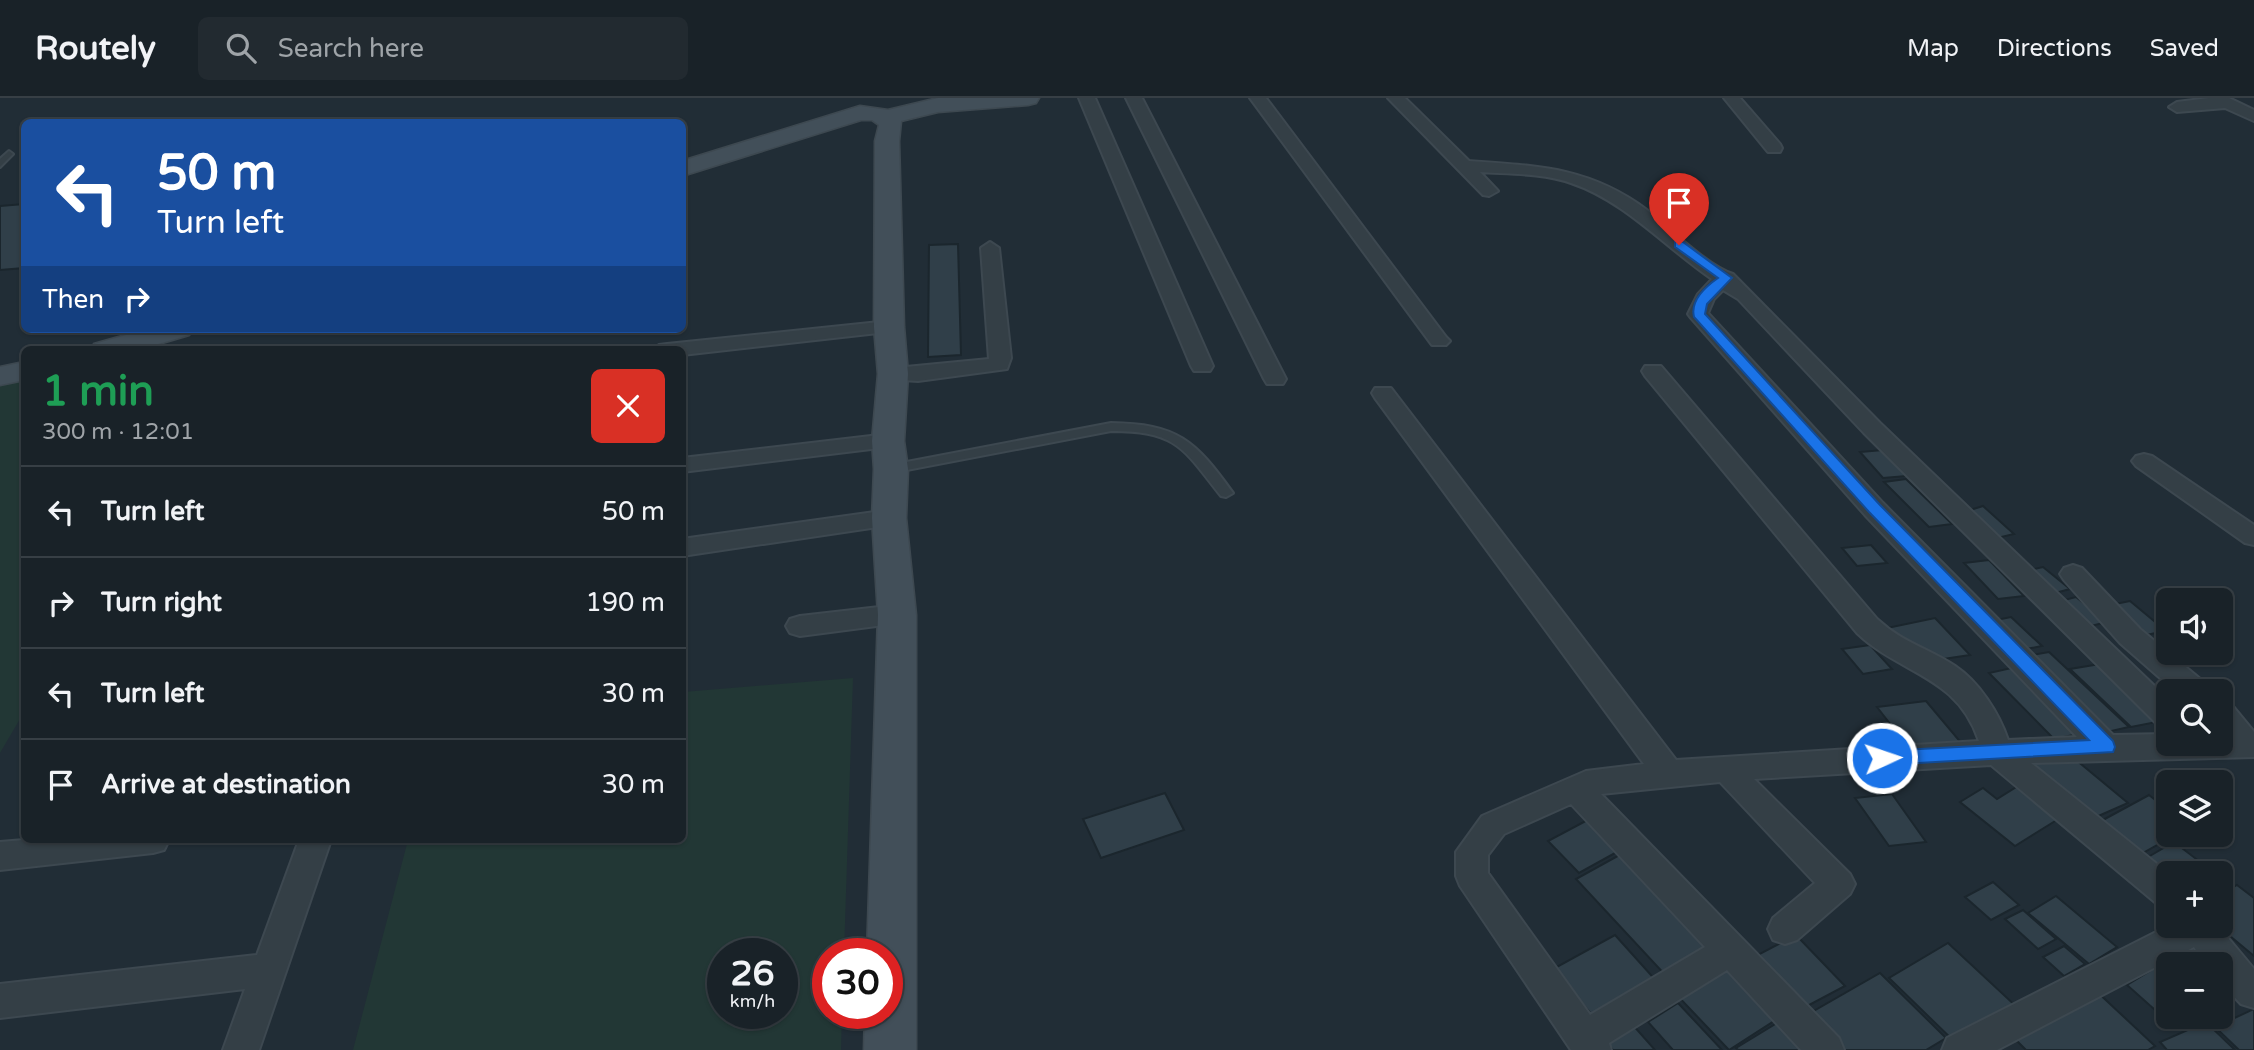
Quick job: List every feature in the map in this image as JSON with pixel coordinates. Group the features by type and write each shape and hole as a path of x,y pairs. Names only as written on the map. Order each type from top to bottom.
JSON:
{"street":[{"path":"884,118 938,105 1028,98"},
{"path":"1087,98 1202,366"},
{"path":"1134,98 1275,379"},
{"path":"1258,98 1439,341"},
{"path":"1396,98 1489,191"},
{"path":"1732,98 1774,148"},
{"path":"2177,107 2222,101 2254,116"},
{"path":"686,168 860,113 878,114 891,123 887,141 889,327 893,374 889,518 897,615 890,1050"},
{"path":"1464,166 1575,178 1600,189 1648,218 1694,258 1726,278 1872,428 2156,705"},
{"path":"893,374 918,374 999,364 990,248"},
{"path":"1726,278 1713,287 1700,303 1698,314 1874,509 2106,747"},
{"path":"686,348 889,327"},
{"path":"119,346 165,333"},
{"path":"1653,371 1867,626 1885,643 1947,674 1970,697 1990,730 1998,753 2156,883"},
{"path":"0,376 21,372"},
{"path":"1383,393 1668,773"},
{"path":"686,466 890,455"},
{"path":"2144,461 2254,537"},
{"path":"686,547 889,518"},
{"path":"2073,574 2109,616 2179,679"},
{"path":"800,626 897,615"},
{"path":"2233,726 2250,745"},
{"path":"1730,950 1588,1044 1472,876 1472,852 1493,825 1586,783 1727,769 2156,746"},
{"path":"1727,769 1754,800 1838,884 1785,929"},
{"path":"1576,788 1826,1050"},
{"path":"0,856 124,843"},
{"path":"241,1050 314,843"},
{"path":"1960,1050 2178,938"},
{"path":"2207,938 2224,965 2252,987"},
{"path":"0,1001 269,970"}],"lane":[{"path":"0,164 9,154"},
{"path":"890,455 1111,427 1142,426 1165,431 1182,440 1226,492"}],"green space":[{"path":"21,378 21,717 0,753 0,381"},
{"path":"853,678 845,938 812,938 812,1029 842,1029 841,1050 353,1050 407,843 686,843 686,692"}],"building":[{"path":"21,204 21,268 0,270 0,206"},
{"path":"958,244 961,355 928,357 929,245"},
{"path":"1883,450 1907,476 1883,478 1860,452"},
{"path":"1906,479 1952,524 1929,527 1884,482"},
{"path":"1983,506 2014,534 1993,539 1964,512"},
{"path":"1871,545 1887,563 1857,566 1842,548"},
{"path":"1989,560 2024,596 1998,599 1964,563"},
{"path":"2043,567 2070,589 2048,595 2021,572"},
{"path":"2076,597 2107,622 2087,627 2056,602"},
{"path":"2130,601 2156,623 2156,633 2141,636 2105,606"},
{"path":"2011,617 2042,646 2021,650 1991,621"},
{"path":"1935,618 1970,655 1930,661 1887,628"},
{"path":"2156,642 2156,651 2148,644"},
{"path":"1870,645 1892,669 1863,674 1842,649"},
{"path":"2049,652 2129,727 2107,732 2027,656"},
{"path":"2106,663 2156,710 2156,722 2131,727 2070,669"},
{"path":"2016,667 2083,733 2054,739 1989,673"},
{"path":"1926,701 1963,745 1912,752 1877,707"},
{"path":"2064,750 2128,803 2087,821 2023,767"},
{"path":"2018,786 2060,818 2015,846 1960,802 1983,788 1997,799"},
{"path":"1165,793 1184,830 1101,858 1083,819"},
{"path":"1892,794 1926,842 1889,846 1855,798"},
{"path":"2149,795 2156,801 2156,846 2132,859 2090,827"},
{"path":"1595,816 1626,847 1579,873 1548,841"},
{"path":"2165,847 2181,847 2199,861 2156,861 2156,880 2136,864"},
{"path":"1623,853 1717,948 1668,978 1576,879"},
{"path":"1993,882 2019,905 1991,920 1965,897"},
{"path":"2237,885 2254,898 2254,956 2232,938 2233,887"},
{"path":"2056,896 2117,947 2089,964 2028,913"},
{"path":"2023,910 2056,939 2038,949 2005,919"},
{"path":"1615,935 1660,985 1598,1022 1553,969"},
{"path":"1796,935 1845,986 1796,1012 1748,960"},
{"path":"1948,943 2019,1009 1960,1047 1889,978"},
{"path":"2064,946 2085,964 2064,976 2043,957"},
{"path":"1726,959 1782,1016 1729,1050 1673,991"},
{"path":"2155,968 2156,1011 2127,985"},
{"path":"1880,973 1946,1038 1926,1050 1837,1050 1805,1016"},
{"path":"2094,989 2155,1046 2148,1050 2026,1050 2011,1035"},
{"path":"1678,1003 1722,1050 1673,1050 1648,1022"},
{"path":"2254,1009 2254,1050 2239,1050 2217,1029 2233,1029 2233,1019"},
{"path":"1785,1018 1815,1050 1736,1048"},
{"path":"1632,1024 1655,1050 1613,1050 1605,1040"},
{"path":"2190,1029 2213,1029 2235,1050 2167,1050 2160,1042"}],"route":[{"path":"1679,245 1726,278 1713,287 1700,303 1698,314 1874,509 2106,747 1882,758"}]}
